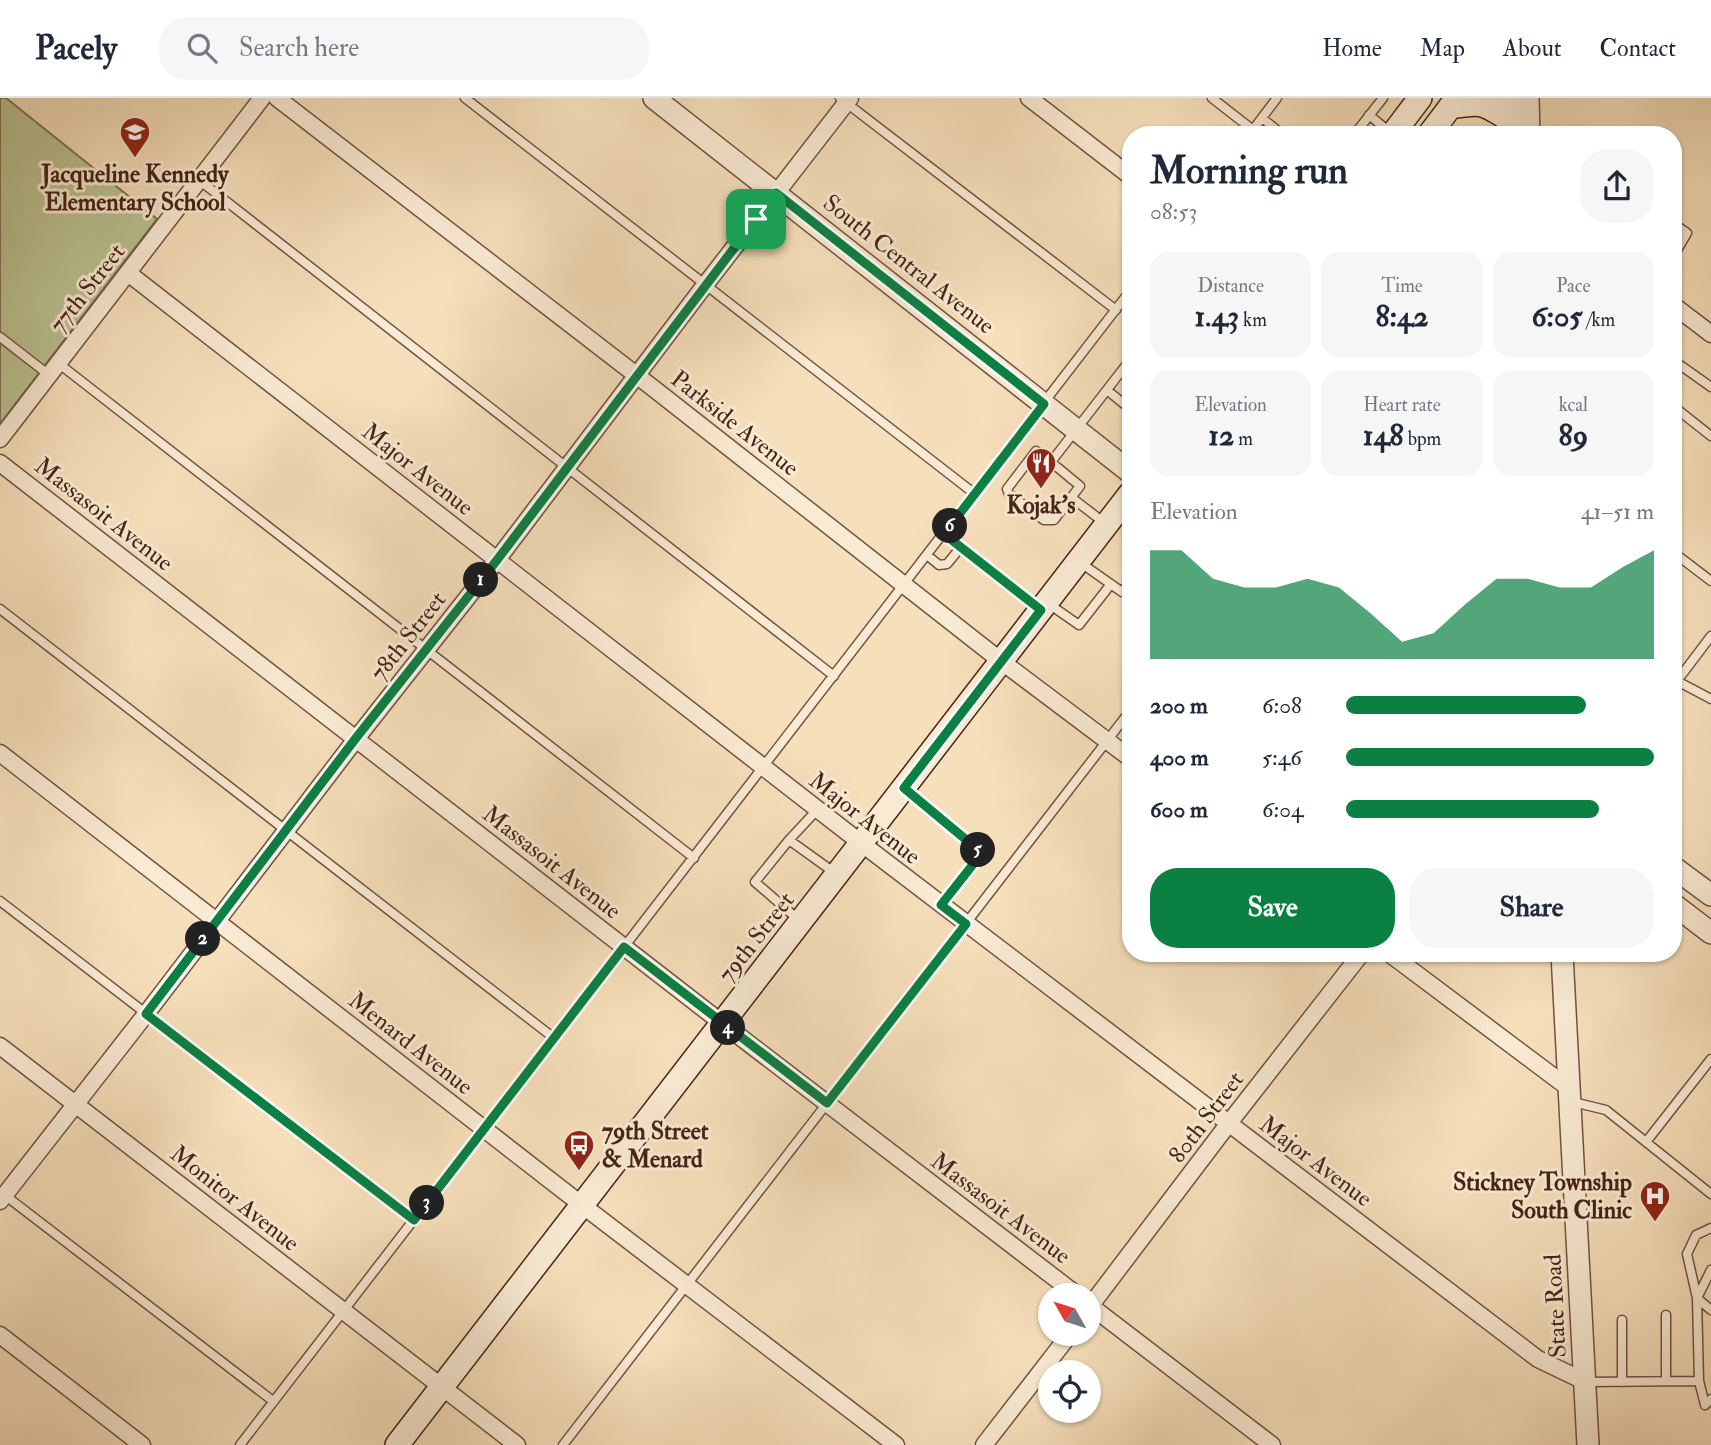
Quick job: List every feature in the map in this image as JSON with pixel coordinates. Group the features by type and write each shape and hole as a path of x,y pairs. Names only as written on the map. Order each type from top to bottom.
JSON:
{"main road":[{"path":"1398,126 1414,100"},
{"path":"1436,126 1454,102 1484,104 1508,117"},
{"name":"79th Street","path":"397,1445 1122,504"}],"street":[{"name":"77th Street","path":"0,439 262,98"},
{"name":"Parkside Avenue","path":"277,98 1122,752"},
{"name":"South Central Avenue","path":"654,98 1122,466"},
{"path":"1030,98 1122,170"},
{"path":"1528,98 1529,126"},
{"name":"78th Street","path":"2,1196 497,560 845,100"},
{"name":"Major Avenue","path":"128,273 941,905 1538,1359 1586,1382"},
{"path":"1682,312 1711,334"},
{"name":"Massasoit Avenue","path":"0,463 1061,1283"},
{"name":"Menard Avenue","path":"0,752 582,1205 896,1445"},
{"path":"1682,873 1710,892"},
{"path":"1682,911 1711,933"},
{"name":"80th Street","path":"1101,1290 1356,962"},
{"path":"1400,962 1570,1095"},
{"name":"State Road","path":"1562,962 1588,1445"},
{"name":"Monitor Avenue","path":"0,1046 516,1445"},
{"path":"1101,1315 1272,1445"},
{"path":"0,1335 142,1445"},
{"path":"984,1445 1061,1346"}],"lane":[{"path":"465,98 975,494"},
{"path":"1212,98 1244,126"},
{"path":"1256,126 1277,98"},
{"path":"1361,126 1382,98"},
{"path":"845,100 1116,310"},
{"path":"1369,116 1382,126"},
{"path":"1262,118 1272,126"},
{"path":"199,180 834,676"},
{"path":"240,1445 1122,302"},
{"path":"0,337 53,369 427,650 694,858"},
{"path":"1682,366 1711,387"},
{"path":"1051,462 1122,370"},
{"path":"1107,390 1122,402"},
{"path":"1682,413 1711,436"},
{"path":"1037,451 1051,462 1080,486 1055,520 1048,521 1009,494 1007,489 1037,451"},
{"path":"1072,498 1107,524"},
{"path":"944,534 1044,606 1079,625 1111,584"},
{"path":"927,555 939,565 947,564 961,547"},
{"path":"1682,559 1711,581"},
{"path":"1079,561 1122,592"},
{"path":"0,610 554,1038"},
{"path":"1682,672 1711,636"},
{"path":"1682,684 1711,699"},
{"path":"563,1445 1122,721"},
{"path":"904,788 982,853 941,905"},
{"path":"801,921 755,882 789,839 817,810"},
{"path":"789,839 837,875"},
{"path":"0,901 414,1220"},
{"path":"1646,1142 1711,1059"},
{"path":"1570,1095 1606,1110 1711,1194"},
{"path":"2,1196 273,1401"},
{"path":"1711,1228 1696,1235 1687,1254 1697,1298 1699,1381 1705,1405 1711,1399"},
{"path":"1697,1298 1711,1270"},
{"path":"1697,1298 1711,1310"},
{"path":"1666,1315 1666,1381"},
{"path":"1622,1320 1622,1382"},
{"path":"1586,1382 1699,1381"}],"green space":[{"path":"0,98 6,98 157,219 0,424"}],"place":[{"name":"Jacqueline Kennedy Elementary School","path":"135,159"},
{"name":"Kojak's","path":"1041,490"},
{"name":"79th Street & Menard","path":"579,1172"},
{"name":"Stickney Township South Clinic","path":"1655,1223"}],"route":[{"path":"776,193 1044,404 944,534 1041,610 904,788 982,853 941,905 966,924 827,1103 624,947 414,1220 146,1014 356,738 497,560 756,219 776,193"}]}
